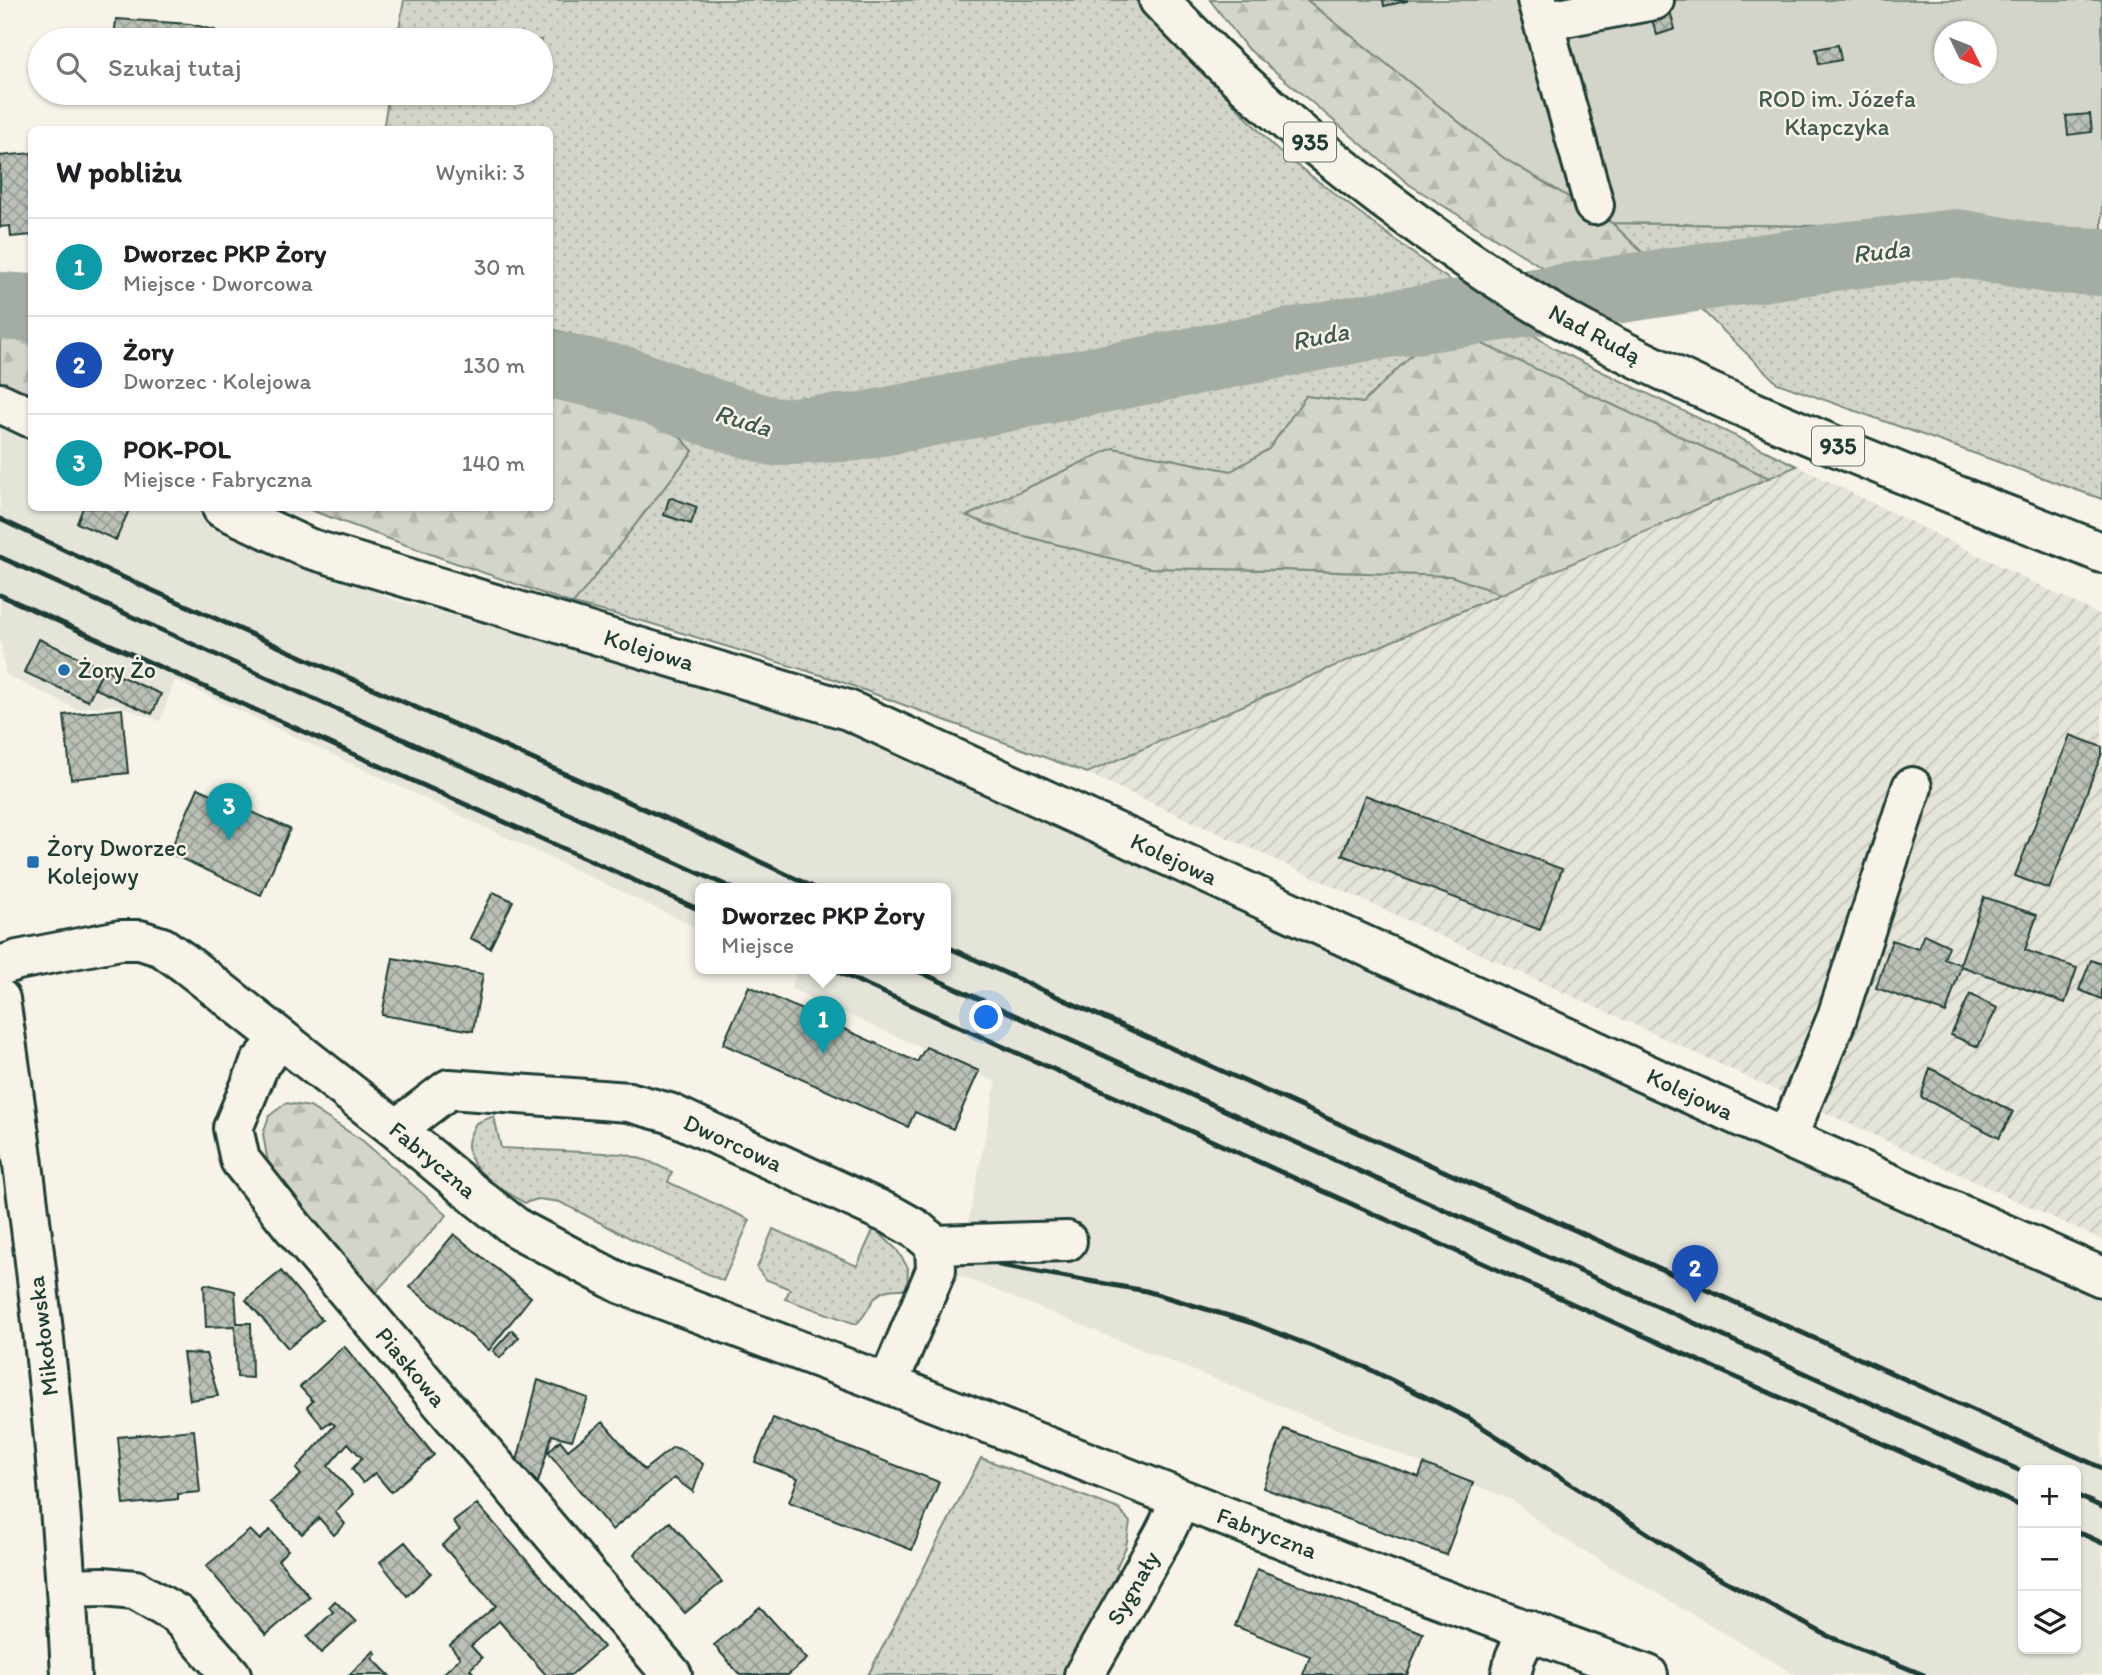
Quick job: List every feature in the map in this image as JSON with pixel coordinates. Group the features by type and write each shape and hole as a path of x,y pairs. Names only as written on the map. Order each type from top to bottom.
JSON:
{"street":[{"name":"Nad Rudą","path":"1159,0 1221,63 1301,135 1371,191 1476,266 1579,328 1763,416 2102,553"},
{"path":"1594,205 1540,10 1654,0"},
{"path":"0,403 28,416"},
{"name":"Kolejowa","path":"229,511 309,548 848,710 1787,1138 2102,1277"},
{"path":"1787,1138 1836,1020 1912,787"},
{"name":"Fabryczna","path":"0,967 18,960 120,940 140,940 162,947 396,1129 518,1229 622,1284 888,1384 1352,1566 1648,1675"},
{"name":"Mikołowska","path":"0,999 44,1338 61,1504 71,1675"},
{"name":"Piaskowa","path":"281,1039 260,1063 233,1128 240,1160 309,1246 672,1675"},
{"name":"Dworcowa","path":"396,1129 449,1089 634,1103 669,1113 880,1210 916,1228 935,1245"},
{"path":"888,1384 936,1270 935,1245 1067,1241"},
{"name":"Sygnały","path":"1084,1675 1181,1500"},
{"path":"66,1588 135,1590 178,1615 231,1675"},
{"path":"1511,1675 1515,1658 1528,1630"}],"shaded area":[{"path":"0,418 28,431 28,511 200,511 391,599 846,721 2102,1293 2102,1675 1796,1675 1552,1532 1512,1500 958,1275 996,1082 790,988 796,975 794,974 951,974 951,883 695,883 695,927 175,680 160,721 117,705 76,709 6,675 0,640"},
{"path":"1797,466 2102,616 2102,1240 1087,773"}],"green space":[{"path":"404,0 1136,0 1277,150 1435,270 1553,348 1797,466 1769,478 1443,326 1363,403 1306,396 1269,449 1231,471 1113,448 967,516 1009,532 1149,568 1451,576 1501,594 1087,773 834,679 646,622 573,604 693,451 591,340 553,330 553,126 384,126 387,105 553,105 553,28 399,28"},
{"path":"1210,0 1307,0 1504,158 1612,223 1652,262 1550,272 1410,185 1246,47"},
{"name":"ROD im. Józefa Kłapczyka","path":"1307,0 2102,0 2102,237 2041,229 1612,223 1504,158"},
{"path":"1612,223 2041,229 2102,237 2102,499 1777,383"},
{"path":"0,322 28,322 28,398 0,386"},
{"path":"1442,325 1769,478 1501,594 1451,576 1149,568 1009,532 967,516 1113,448 1231,471 1269,449 1306,396 1363,403"},
{"path":"553,330 591,340 693,451 573,604 313,511 553,511"},
{"path":"286,1103 310,1107 363,1141 447,1215 374,1294 268,1163 263,1134 269,1116"},
{"path":"494,1116 501,1148 624,1154 672,1172 668,1182 750,1220 723,1281 560,1202 538,1199 525,1203 489,1180 474,1164 468,1144 476,1123"},
{"path":"874,1228 897,1250 908,1268 907,1289 890,1289 880,1294 856,1324 785,1299 790,1289 765,1279 757,1268 773,1229 857,1266"},
{"path":"981,1458 1119,1509 1130,1522 1126,1547 1116,1568 1124,1575 1066,1675 868,1675"}],"building":[{"path":"1383,0 1407,0 1407,1 1384,6"},
{"path":"1670,11 1675,29 1657,35 1651,17"},
{"path":"116,19 190,24 207,28 115,28"},
{"path":"1838,45 1841,60 1819,64 1816,49"},
{"path":"2090,114 2092,132 2068,135 2066,116"},
{"path":"28,153 28,235 11,237 10,226 0,227 0,156"},
{"path":"669,499 697,507 691,524 664,515"},
{"path":"82,511 129,511 116,540 77,523"},
{"name":"Żory Żo","path":"39,639 104,669 88,701 24,672"},
{"path":"104,669 161,694 152,714 94,688"},
{"path":"122,709 128,773 71,779 64,715"},
{"path":"2070,735 2102,747 2102,753 2049,889 2015,876"},
{"path":"198,788 290,829 261,895 169,853"},
{"path":"1365,795 1562,869 1540,930 1342,855"},
{"path":"493,892 513,901 490,948 470,938"},
{"path":"1984,897 2037,915 2025,950 2077,968 2065,1003 1961,966 1946,1013 1876,988 1892,940 1918,949 1924,934 1949,946 1944,959 1960,964"},
{"path":"393,958 483,974 473,1031 382,1015"},
{"path":"2091,960 2102,964 2102,999 2079,990"},
{"path":"749,986 917,1062 926,1047 979,1071 953,1129 915,1112 908,1127 723,1044"},
{"path":"1970,994 1997,1008 1978,1047 1951,1035"},
{"path":"1930,1068 2013,1112 1999,1138 1921,1097"},
{"path":"454,1234 531,1297 489,1350 410,1287"},
{"path":"281,1271 322,1320 288,1348 246,1300"},
{"path":"206,1284 235,1291 237,1323 251,1323 252,1378 237,1377 235,1326 206,1327"},
{"path":"512,1330 519,1337 500,1358 493,1351"},
{"path":"344,1346 434,1455 391,1492 375,1473 363,1483 352,1469 362,1458 348,1443 328,1466 353,1494 335,1512 345,1524 334,1535 319,1518 302,1534 271,1502 301,1475 296,1469 335,1425 330,1422 323,1427 307,1407 313,1401 300,1387"},
{"path":"183,1353 206,1354 218,1396 190,1400"},
{"path":"538,1380 588,1398 572,1440 552,1435 538,1483 517,1461"},
{"path":"773,1418 939,1482 912,1550 789,1502 798,1478 755,1462"},
{"path":"603,1422 644,1470 673,1447 683,1450 703,1464 693,1492 674,1478 612,1530 548,1452 560,1440 568,1450"},
{"path":"1284,1429 1419,1477 1424,1464 1473,1483 1446,1555 1263,1488"},
{"path":"194,1430 200,1492 178,1494 178,1499 124,1505 118,1437"},
{"path":"477,1504 603,1647 571,1675 546,1675 499,1621 471,1646 482,1658 470,1669 475,1675 442,1675 460,1658 450,1645 496,1606 442,1545 460,1530 453,1522"},
{"path":"670,1522 722,1582 685,1613 634,1554"},
{"path":"250,1530 260,1540 270,1530 288,1550 278,1560 310,1597 266,1635 206,1566"},
{"path":"405,1542 431,1573 407,1596 380,1562"},
{"path":"1257,1569 1423,1633 1407,1675 1303,1675 1310,1656 1235,1626"},
{"path":"335,1601 356,1622 321,1653 307,1637 333,1612 329,1607"},
{"path":"760,1607 807,1659 788,1675 740,1675 714,1645"},
{"path":"374,1651 376,1653 372,1658 389,1675 349,1675"}],"waterway":[{"name":"Ruda","path":"553,365 623,380 774,432 857,427 1362,328 1841,256 1957,243 2053,260 2102,262"},
{"name":"Ruda","path":"0,306 28,308"}],"railway":[{"path":"0,519 111,572 721,843 805,883"},
{"path":"0,557 721,883"},
{"path":"0,595 695,908"},
{"path":"951,949 2102,1468"},
{"path":"842,974 2018,1505"},
{"path":"924,974 2018,1470"},
{"path":"999,1265 1146,1291 1252,1323 1365,1367 1468,1418 1705,1570 1828,1636 1924,1675"},
{"path":"2081,1497 2102,1507"},
{"path":"2081,1533 2102,1543"}],"place":[{"name":"Żory Żo","path":"64,670"},
{"name":"POK-POL","path":"229,841"},
{"name":"Żory Dworzec Kolejowy","path":"33,862"},
{"name":"Dworzec PKP Żory","path":"823,1054"},
{"name":"Żory","path":"1695,1303"}]}
